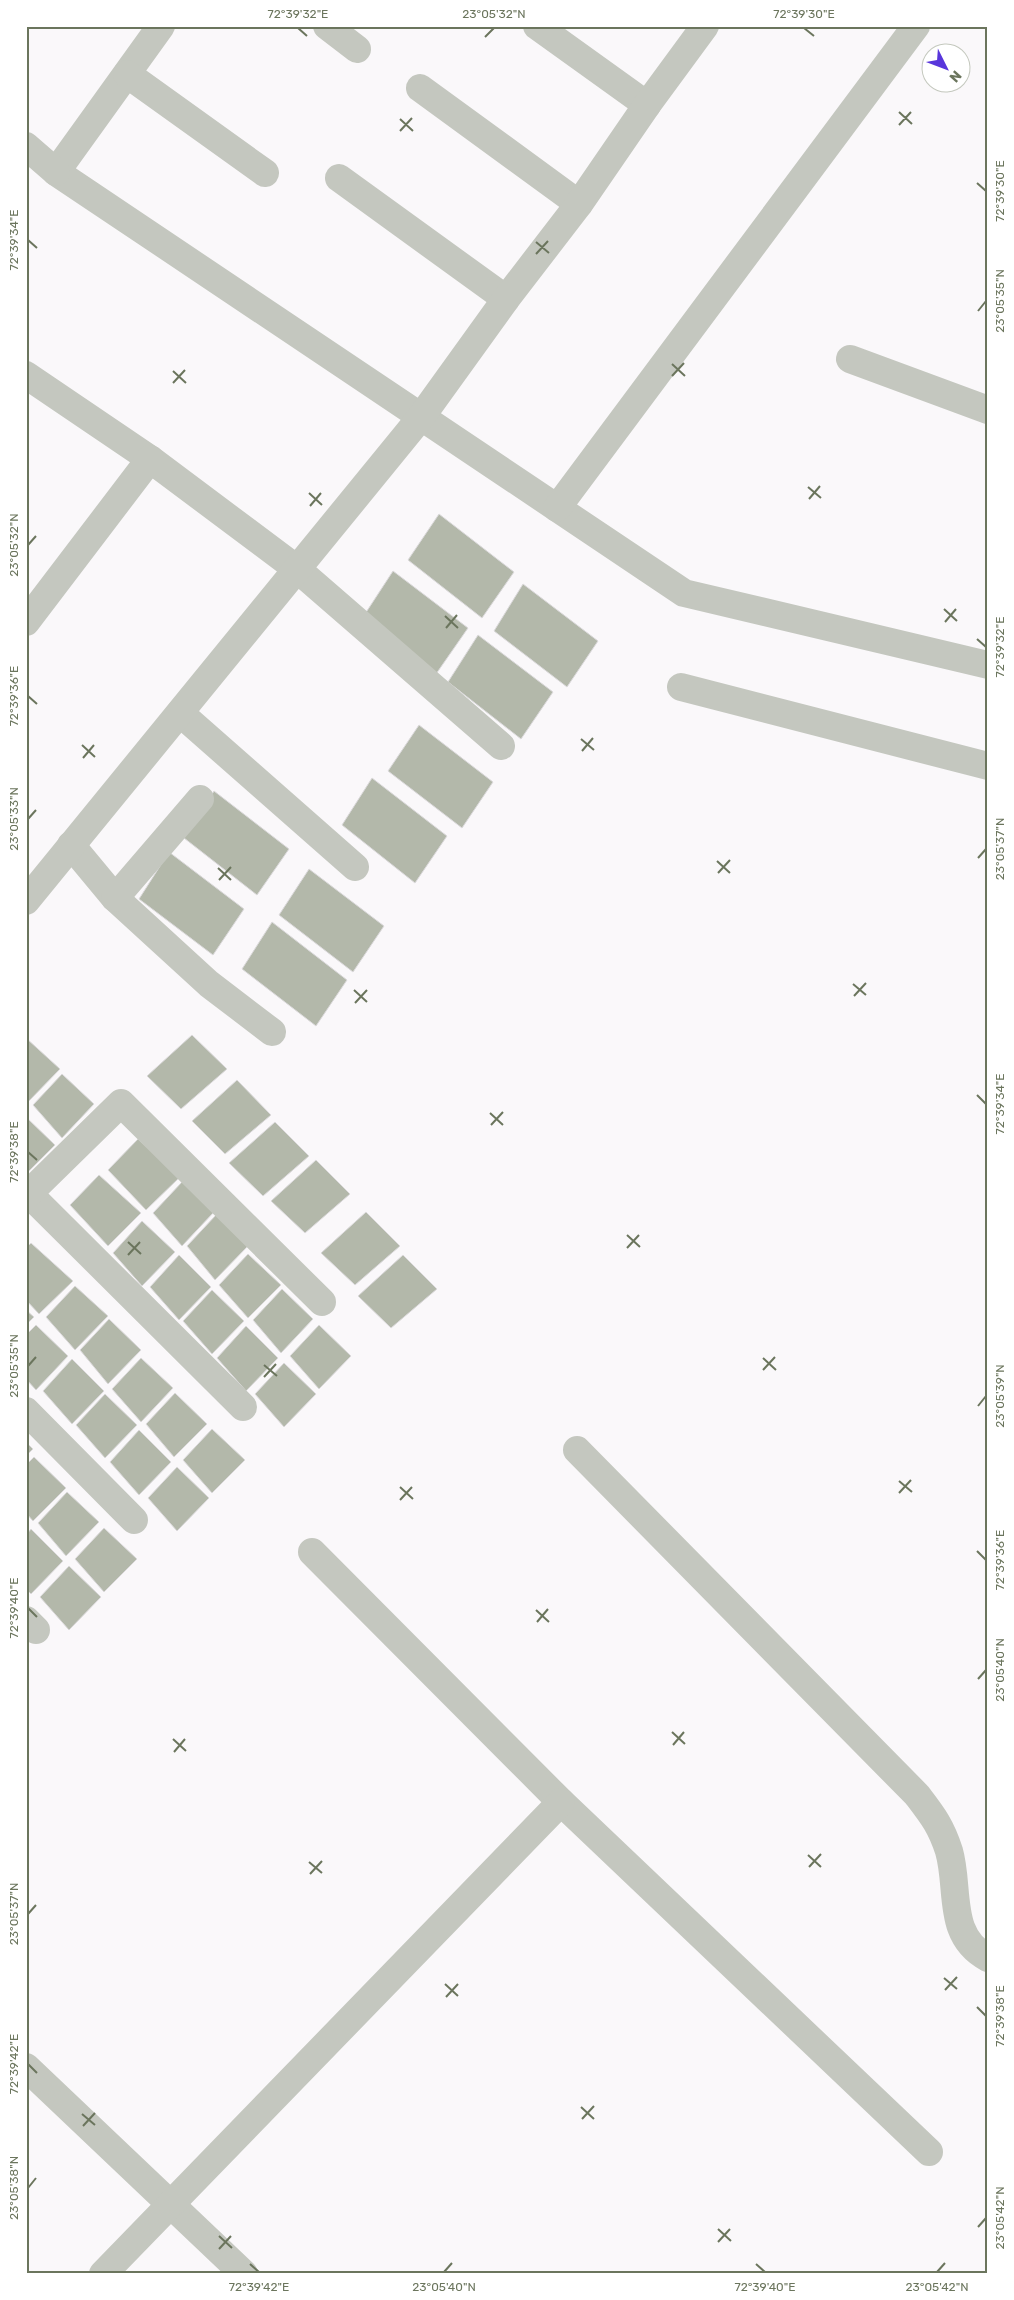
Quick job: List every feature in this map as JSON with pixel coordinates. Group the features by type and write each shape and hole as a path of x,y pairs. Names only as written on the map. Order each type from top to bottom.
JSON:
{"street":[{"path":"56,172 161,26"},
{"path":"327,26 357,49"},
{"path":"537,26 647,104"},
{"path":"26,901 421,417 506,298 579,204 647,104 705,26"},
{"path":"557,508 916,26"},
{"path":"127,74 265,173"},
{"path":"420,88 579,204"},
{"path":"26,146 56,172 684,593 988,665"},
{"path":"339,178 506,298"},
{"path":"850,359 988,410"},
{"path":"26,375 150,459 297,569 501,746"},
{"path":"26,622 150,459"},
{"path":"681,687 988,766"},
{"path":"180,713 355,867"},
{"path":"115,898 200,799"},
{"path":"71,845 115,898 209,984 272,1032"},
{"path":"244,1407 28,1195 121,1103 322,1302"},
{"path":"26,1411 134,1520"},
{"path":"577,1450 917,1796 940,1826 950,1854 956,1913 962,1932 979,1953 988,1958"},
{"path":"312,1552 561,1802 929,2152"},
{"path":"103,2274 561,1802"},
{"path":"26,2068 244,2274"}],"building":[{"path":"439,514 514,572 482,618 408,560"},
{"path":"393,571 468,628 436,674 363,617"},
{"path":"523,584 598,641 567,687 494,631"},
{"path":"478,635 553,692 521,739 448,682"},
{"path":"419,725 493,782 462,828 388,771"},
{"path":"372,778 447,836 415,883 342,825"},
{"path":"214,791 289,849 257,895 184,838"},
{"path":"169,852 244,909 213,955 139,899"},
{"path":"309,869 384,926 353,972 279,915"},
{"path":"272,922 347,980 316,1026 242,969"},
{"path":"192,1035 227,1069 181,1109 147,1076"},
{"path":"26,1038 60,1069 27,1103 26,1102"},
{"path":"62,1074 94,1104 62,1138 33,1105"},
{"path":"237,1080 271,1115 225,1154 192,1121"},
{"path":"26,1117 55,1145 26,1174"},
{"path":"275,1122 309,1156 263,1196 229,1163"},
{"path":"138,1139 180,1177 146,1210 108,1170"},
{"path":"316,1160 350,1194 305,1233 271,1201"},
{"path":"99,1175 141,1213 108,1246 70,1205"},
{"path":"182,1182 214,1212 182,1246 153,1213"},
{"path":"366,1212 400,1246 355,1285 321,1253"},
{"path":"216,1215 248,1246 215,1280 187,1246"},
{"path":"142,1221 175,1252 142,1286 113,1253"},
{"path":"31,1243 73,1281 39,1314 26,1300 26,1248"},
{"path":"248,1254 281,1285 248,1318 219,1285"},
{"path":"179,1255 211,1287 179,1320 150,1287"},
{"path":"403,1255 437,1289 391,1328 358,1296"},
{"path":"75,1286 108,1316 75,1350 46,1317"},
{"path":"282,1289 313,1319 281,1353 253,1320"},
{"path":"212,1290 244,1321 212,1354 183,1321"},
{"path":"26,1310 34,1317 26,1325"},
{"path":"109,1319 141,1350 108,1384 80,1350"},
{"path":"36,1325 68,1356 36,1390 26,1379 26,1335"},
{"path":"319,1325 351,1356 319,1389 290,1356"},
{"path":"246,1326 278,1358 246,1391 217,1358"},
{"path":"141,1358 173,1388 141,1422 112,1389"},
{"path":"72,1359 104,1391 72,1424 43,1391"},
{"path":"284,1363 316,1394 284,1427 255,1394"},
{"path":"175,1393 207,1424 174,1457 146,1424"},
{"path":"105,1394 137,1425 105,1458 76,1425"},
{"path":"212,1429 245,1460 212,1493 183,1460"},
{"path":"139,1430 171,1462 139,1495 110,1462"},
{"path":"26,1442 33,1449 26,1456"},
{"path":"34,1457 66,1488 33,1521 26,1513 26,1465"},
{"path":"177,1467 209,1498 177,1531 148,1498"},
{"path":"67,1492 99,1522 66,1556 38,1523"},
{"path":"104,1528 137,1559 104,1592 75,1559"},
{"path":"31,1529 63,1561 31,1594 26,1589 26,1535"},
{"path":"69,1566 101,1597 69,1630 40,1597"}]}
